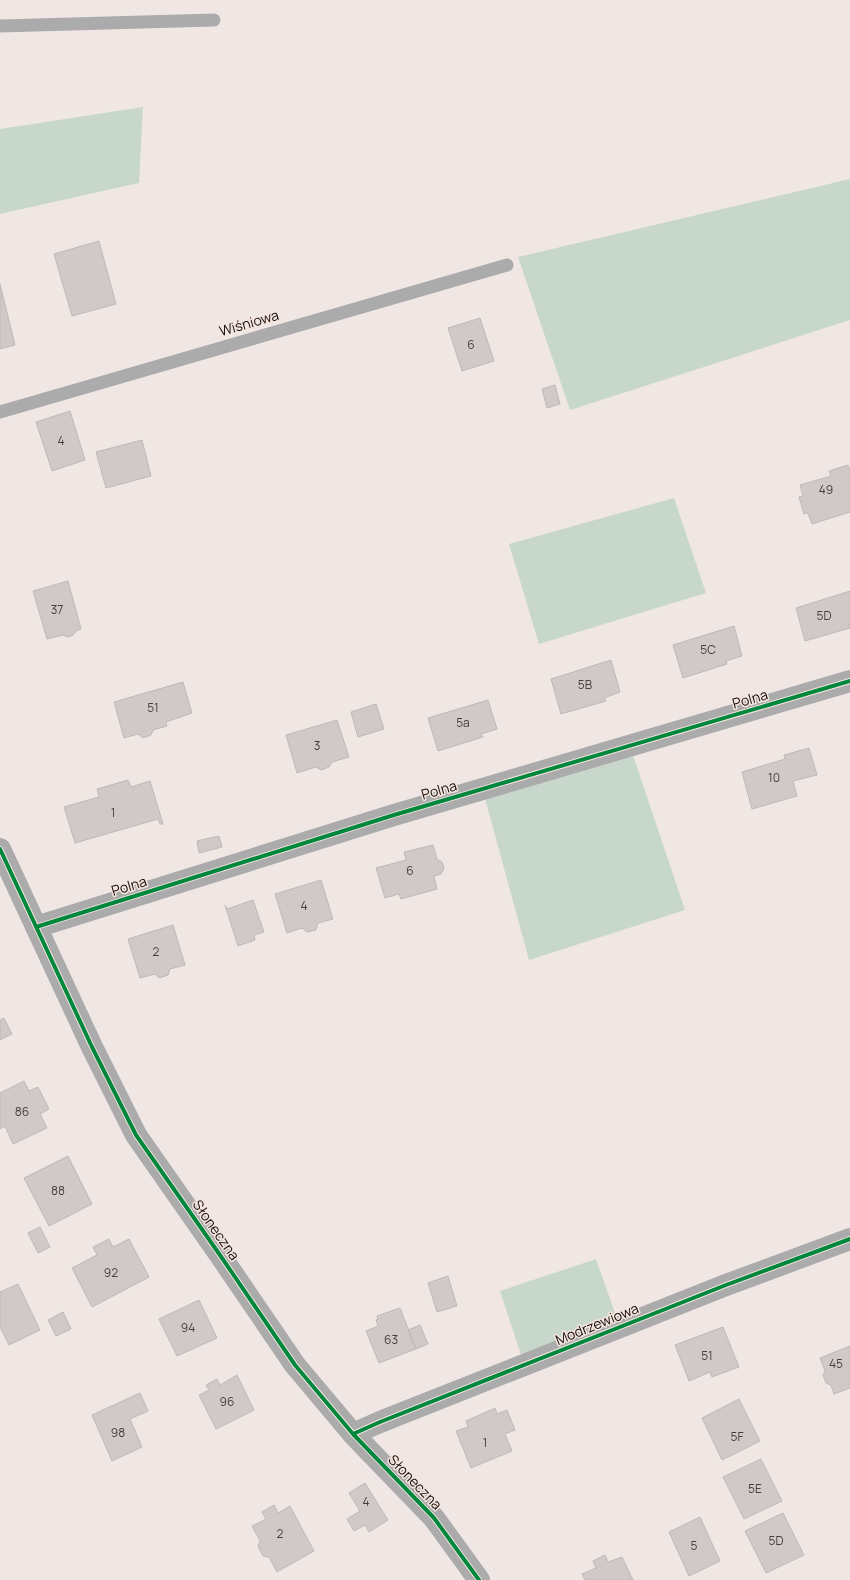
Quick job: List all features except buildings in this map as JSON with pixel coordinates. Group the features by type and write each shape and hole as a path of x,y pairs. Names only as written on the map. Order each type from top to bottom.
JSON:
{"street":[{"name":"Polna","path":"36,927 394,815 850,681"},
{"name":"Słoneczna","path":"0,850 92,1047 136,1135 295,1365 353,1434 434,1518 479,1580"},
{"name":"Modrzewiowa","path":"353,1434 704,1293 850,1239"}],"lane":[{"path":"0,26 214,20"},
{"name":"Wiśniowa","path":"0,412 507,265"}],"green space":[{"path":"143,107 139,183 0,214 0,129"},
{"path":"850,179 850,320 570,410 518,257"},
{"path":"674,498 706,593 539,644 509,544"},
{"path":"627,737 685,910 529,960 480,780"},
{"path":"596,1259 616,1316 522,1358 500,1291"}],"cycle path":[{"path":"36,927 394,815 850,681"},
{"path":"0,849 92,1047 136,1135 295,1365 353,1434 434,1518 479,1580"},
{"path":"353,1434 726,1285 850,1239"}]}
